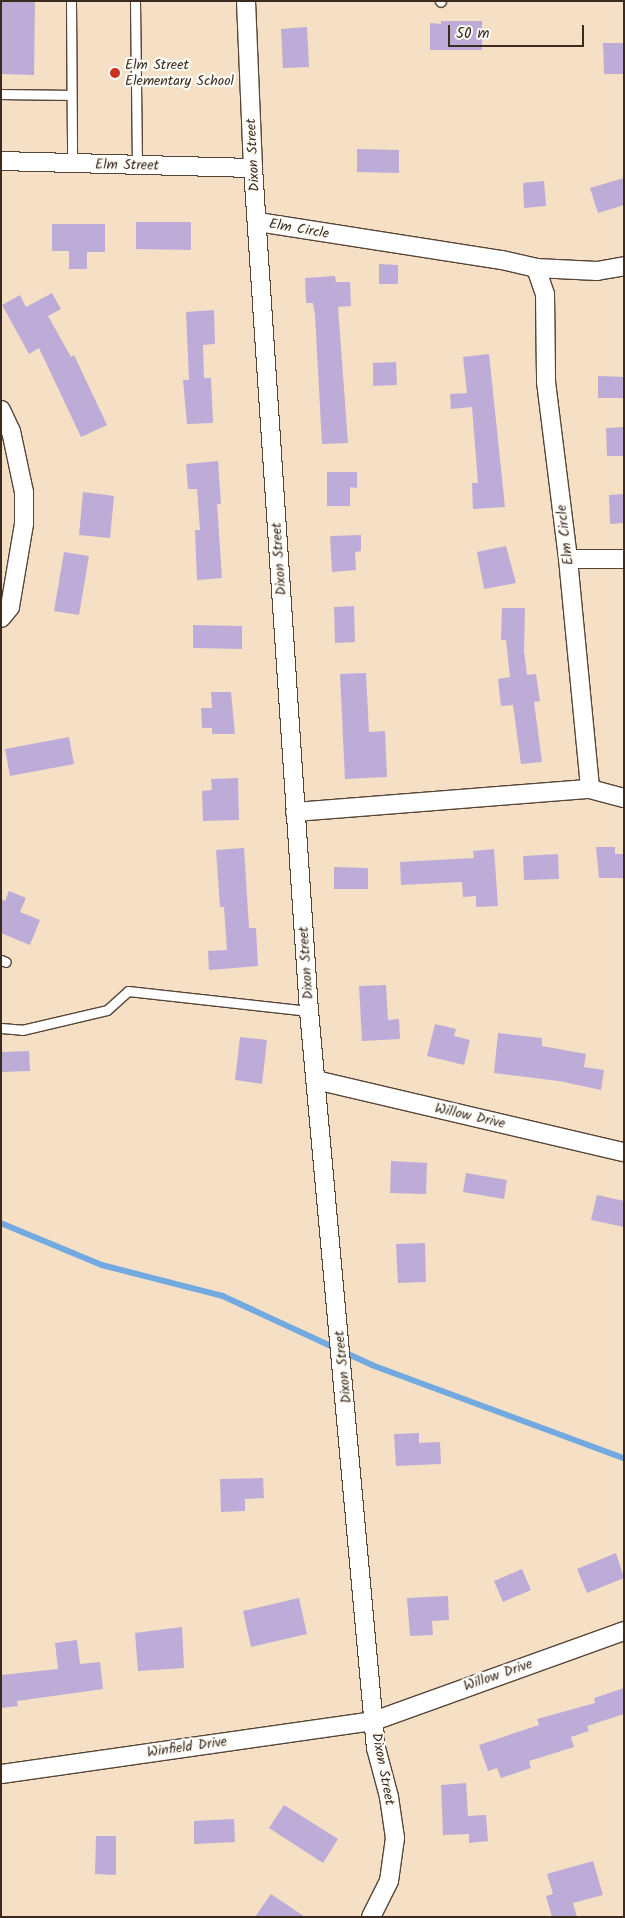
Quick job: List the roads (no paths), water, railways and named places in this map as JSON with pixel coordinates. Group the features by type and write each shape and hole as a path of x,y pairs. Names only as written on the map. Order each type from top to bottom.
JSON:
{"street":[{"name":"Dixon Street","path":"246,1 253,168 309,1011 376,1748 389,1797 396,1838 389,1881 371,1917"},
{"name":"Elm Street","path":"1,162 253,168"},
{"name":"Elm Circle","path":"258,222 502,260 536,268 545,294 546,382 568,559 590,789"},
{"path":"536,268 597,271 624,266"},
{"path":"1,410 11,431 24,492 24,524 10,607 1,618"},
{"path":"568,559 624,559"},
{"path":"295,812 590,789 624,798"},
{"name":"Willow Drive","path":"316,1080 624,1152"},
{"name":"Willow Drive","path":"374,1721 624,1632"},
{"name":"Winfield Drive","path":"1,1774 374,1721"}],"lane":[{"path":"71,1 72,163"},
{"path":"135,1 137,165"},
{"path":"1,94 72,95"},
{"path":"1,1028 22,1030 107,1010 128,991 309,1011"}],"waterway":[{"path":"1,1223 102,1265 223,1296 372,1365 624,1458"}],"place":[{"name":"Elm Street Elementary School","path":"115,73"}]}
